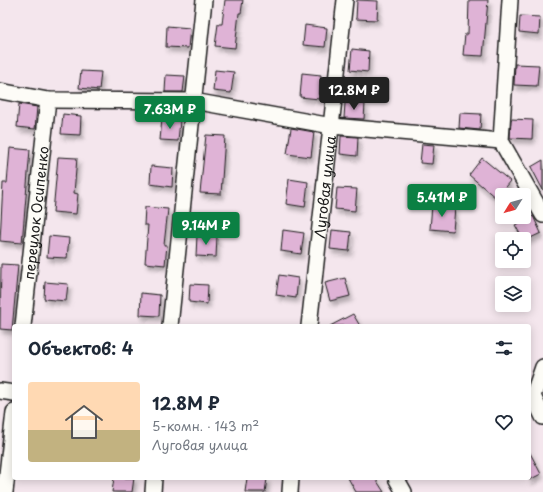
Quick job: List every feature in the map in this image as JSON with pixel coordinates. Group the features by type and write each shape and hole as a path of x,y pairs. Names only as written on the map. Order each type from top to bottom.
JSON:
{"street":[{"path":"170,324 204,0"},
{"name":"Луговая улица","path":"310,324 345,0"},
{"path":"510,0 501,141 543,215"},
{"path":"0,91 48,100 193,101 332,126 501,141"},
{"name":"переулок Осипенко","path":"24,324 48,100"},
{"path":"537,373 533,396 543,417"},
{"path":"0,392 12,393"},
{"path":"5,492 12,430"},
{"path":"153,492 154,480"},
{"path":"290,492 291,480"},
{"path":"397,480 404,492"}],"building":[{"path":"225,0 243,0 241,13 239,13 235,48 215,46 218,24 222,24"},
{"path":"357,0 378,1 377,20 356,19"},
{"path":"469,0 488,0 483,56 463,55 465,34 468,34"},
{"path":"520,16 540,17 539,34 519,32"},
{"path":"305,25 327,28 325,47 303,45"},
{"path":"167,26 190,28 188,48 166,47"},
{"path":"352,49 369,51 368,72 350,70"},
{"path":"515,64 539,65 537,86 514,85"},
{"path":"215,70 234,72 231,93 213,91"},
{"path":"81,71 101,72 99,90 79,88"},
{"path":"302,73 321,75 319,99 300,97"},
{"path":"166,75 185,76 183,92 165,92"},
{"path":"345,103 365,104 364,119 344,118"},
{"path":"19,104 37,107 35,129 17,127"},
{"path":"460,113 481,114 480,130 459,128"},
{"path":"63,114 81,116 80,135 61,134"},
{"path":"162,119 180,121 178,141 160,140"},
{"path":"511,119 533,120 532,139 510,138"},
{"path":"291,128 314,132 311,157 287,154"},
{"path":"206,135 225,136 221,194 200,193"},
{"path":"341,136 358,137 357,156 340,154"},
{"path":"422,144 434,145 432,164 420,163"},
{"path":"10,148 30,150 22,243 0,241 3,183 7,183"},
{"path":"58,157 77,158 74,193 78,194 76,214 53,212"},
{"path":"482,158 510,181 504,188 495,188 495,197 469,175"},
{"path":"543,160 543,190 531,167"},
{"path":"151,166 173,168 172,187 150,184"},
{"path":"289,179 308,182 305,207 286,204"},
{"path":"337,188 357,189 355,211 335,209"},
{"path":"432,205 455,207 453,231 430,229"},
{"path":"145,207 168,209 164,245 167,245 165,265 145,263 148,225 144,225"},
{"path":"533,216 541,233 531,238 531,232 519,232 515,225 531,224 531,217"},
{"path":"283,230 304,233 301,254 281,251"},
{"path":"332,230 351,232 349,251 330,249"},
{"path":"197,235 217,236 216,257 196,256"},
{"path":"49,236 69,238 67,258 47,257"},
{"path":"1,264 18,265 12,330 0,329"},
{"path":"279,275 298,278 296,298 276,295"},
{"path":"345,278 350,296 330,301 325,283"},
{"path":"45,282 68,284 66,301 44,299"},
{"path":"190,284 208,285 207,304 189,302"},
{"path":"141,293 160,295 159,316 140,315"},
{"path":"353,314 359,324 334,324"},
{"path":"531,455 541,474 531,479"},
{"path":"114,480 134,480 132,492 112,492"},
{"path":"247,480 267,480 265,492 245,492"},
{"path":"349,480 376,480 384,492 356,492"}]}
